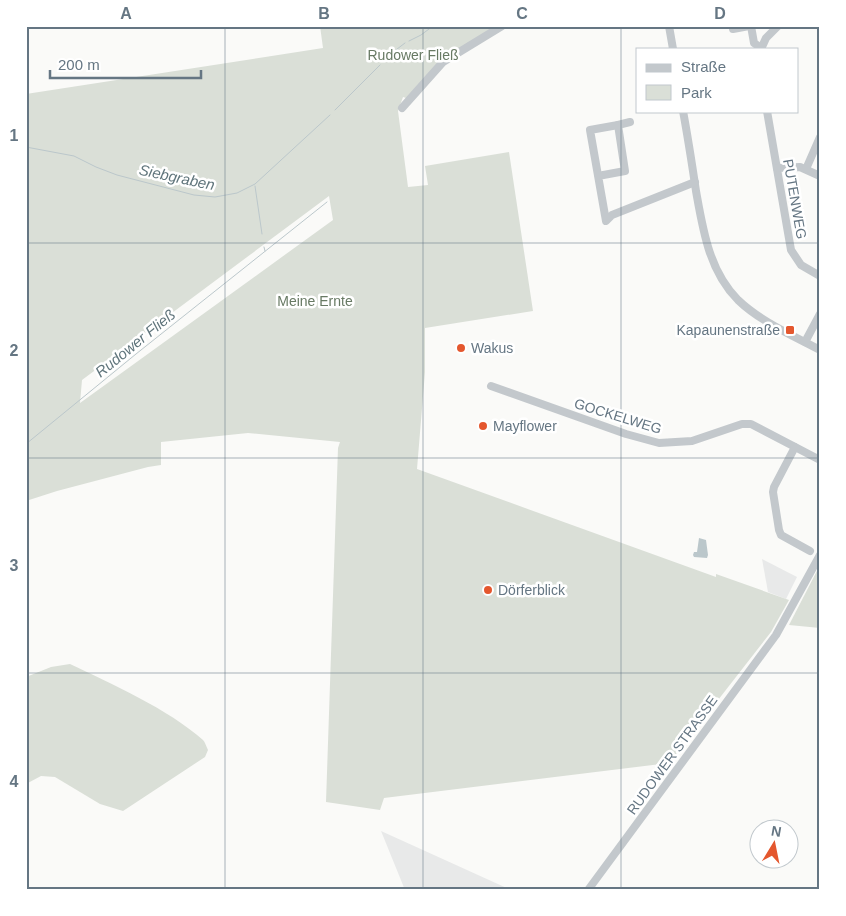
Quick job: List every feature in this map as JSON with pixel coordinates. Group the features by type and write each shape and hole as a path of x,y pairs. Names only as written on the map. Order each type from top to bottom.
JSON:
{"street":[{"path":"402,108 443,62 502,26"},
{"path":"669,26 673,48"},
{"path":"733,29 750,26 754,43 761,48 766,38 778,26"},
{"path":"683,112 706,240 712,261 724,282 748,308 820,350"},
{"name":"PUTENWEG","path":"767,112 791,250 801,265 820,276"},
{"path":"630,122 590,130 606,221 612,216 695,182"},
{"path":"598,176 625,171 618,125"},
{"path":"806,168 820,137"},
{"path":"777,168 794,166 806,168 820,176"},
{"path":"805,342 820,314"},
{"name":"GOCKELWEG","path":"491,386 652,442 668,444 692,441 747,423 820,460"},
{"path":"795,447 774,487 779,530 781,535 810,551"},
{"name":"RUDOWER STRASSE","path":"588,890 776,635 820,555"}],"shaded area":[{"path":"699,538 706,540 707,558 694,557 693,555 694,552 697,552"},
{"path":"762,559 797,577 786,599 768,592"},
{"path":"381,831 511,890 405,890"}],"green space":[{"name":"Meine Ernte","path":"320,26 498,26 450,54 409,99 403,97 398,111 408,187 428,185 425,166 509,152 533,311 425,328 425,372 417,469 716,577 716,574 789,600 771,632 669,763 384,798 380,810 326,802 338,448 340,442 248,433 161,442 161,465 57,491 26,501 26,94 323,48","holes":["329,196 333,220 80,403 82,380"]},
{"path":"820,565 820,628 789,625"},
{"path":"70,664 139,698 189,729 204,741 208,750 205,757 123,811 100,804 55,777 41,776 26,784 26,677 51,667"}],"waterway":[{"name":"Rudower Fließ","path":"409,41 433,26"},
{"name":"Siebgraben","path":"388,56 405,43"},
{"name":"Siebgraben","path":"335,110 380,65"},
{"name":"Siebgraben","path":"26,147 74,156 117,175 194,195 215,197 237,193 255,184 330,115"},
{"path":"255,186 262,234"},
{"name":"Rudower Fließ","path":"26,444 327,202"},
{"name":"Rudower Fließ","path":"264,247 265,251"}],"place":[{"name":"Kapaunenstraße","path":"790,330"},
{"name":"Wakus","path":"461,348"},
{"name":"Mayflower","path":"483,426"},
{"name":"Dörferblick","path":"488,590"}]}
